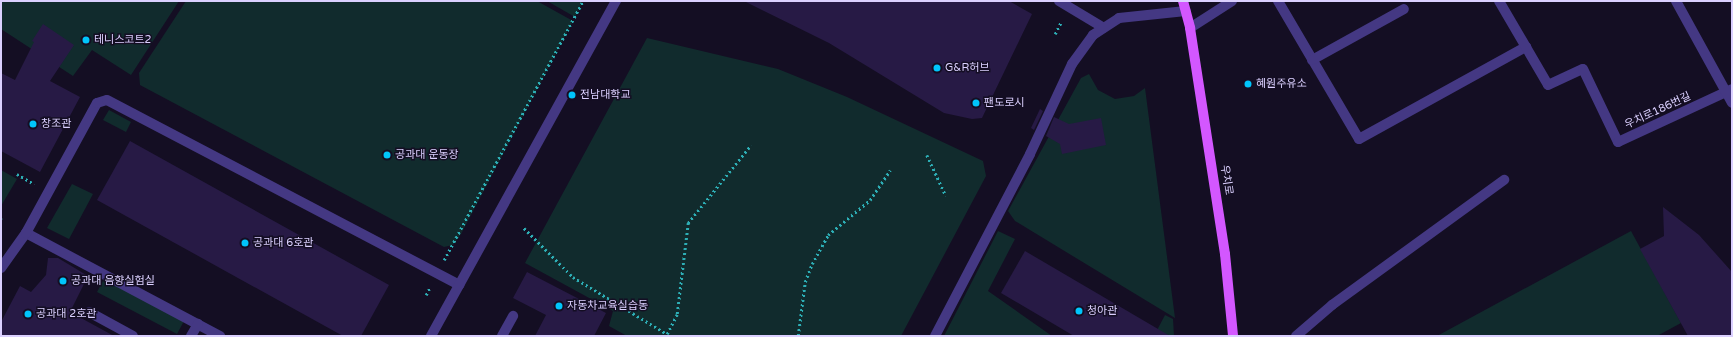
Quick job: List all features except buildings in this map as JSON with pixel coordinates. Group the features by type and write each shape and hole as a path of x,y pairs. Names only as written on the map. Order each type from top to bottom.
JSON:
{"main road":[{"name":"우치로","path":"1184,6 1190,28 1225,254 1233,336"}],"street":[{"path":"431,336 616,1"},
{"path":"1059,1 1104,28"},
{"path":"1190,28 1232,1"},
{"path":"1278,1 1359,139 1526,47"},
{"name":"우치로186번길","path":"1499,1 1548,85 1583,69 1618,142 1729,91"},
{"path":"1676,1 1729,91 1732,103"},
{"path":"935,336 1030,154 1072,64 1093,35 1119,18 1184,6"},
{"path":"1312,60 1404,10"},
{"path":"1,268 26,233 97,104 108,100 459,285"},
{"path":"1296,336 1332,305 1504,180"},
{"path":"26,233 220,336"},
{"path":"89,312 133,336"},
{"path":"502,336 513,316"},
{"path":"191,336 198,324"}],"path":[{"path":"426,295 583,1"},
{"path":"524,228 573,278 667,334 677,314 688,223 751,145"},
{"path":"927,155 946,196"},
{"path":"798,336 805,282 812,264 828,235 870,200 890,170"},
{"path":"17,174 36,184"}],"green space":[{"name":"테니스코트2","path":"1,1 179,1 131,75 92,50 73,76 1,29"},
{"name":"공과대 운동장","path":"186,1 537,1 573,21 461,234 453,245 444,247 140,85 139,73"},
{"path":"547,1 583,1 575,17"},
{"path":"647,38 778,69 847,97 983,161 986,176 901,336 627,336 609,326 613,311 525,263"},
{"path":"1089,74 1098,90 1115,99 1134,96 1145,88 1175,318 1015,221 1008,211 1081,78"},
{"path":"109,110 131,122 126,132 103,120"},
{"path":"1,170 17,179 1,206"},
{"path":"72,184 93,194 69,239 47,228"},
{"path":"998,231 1015,239 988,291 1052,336 944,336"},
{"path":"1631,231 1681,323 1657,336 1437,336"},
{"path":"104,279 184,321 177,334 97,292"},
{"path":"1165,315 1173,319 1174,336 1154,336"}],"place":[{"name":"테니스코트2","path":"86,40"},
{"name":"G&R허브","path":"937,68"},
{"name":"혜원주유소","path":"1248,84"},
{"name":"전남대학교","path":"572,95"},
{"name":"팬도로시","path":"976,103"},
{"name":"창조관","path":"33,124"},
{"name":"공과대 운동장","path":"387,155"},
{"name":"공과대 6호관","path":"245,243"},
{"name":"공과대 음향실험실","path":"63,281"},
{"name":"자동차교육실습동","path":"559,306"},
{"name":"청아관","path":"1079,311"},
{"name":"공과대 2호관","path":"28,314"}]}
